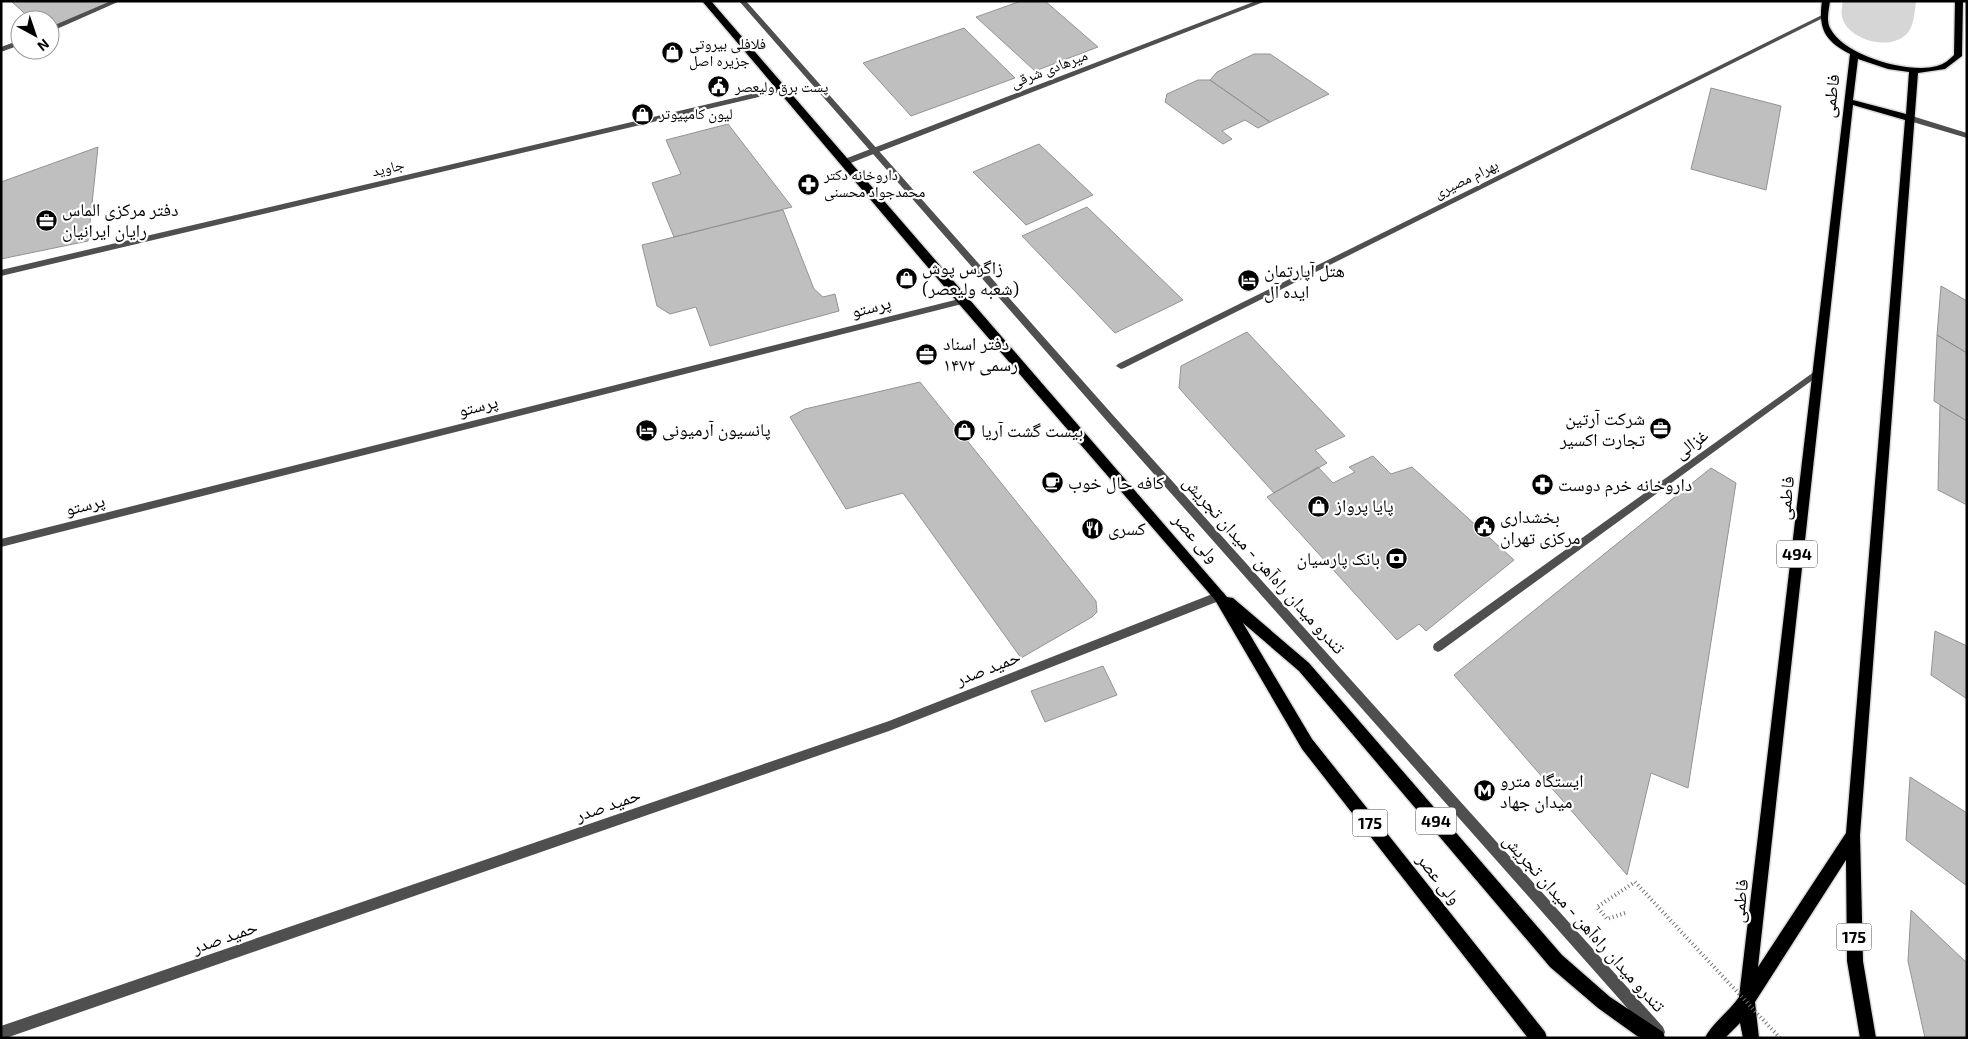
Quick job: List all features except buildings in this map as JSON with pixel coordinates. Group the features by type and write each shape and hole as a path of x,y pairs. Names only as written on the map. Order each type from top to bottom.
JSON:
{"main road":[{"name":"ولی عصر","path":"706,1 963,301 1220,596 1307,744 1539,1038"},
{"path":"1826,1 1825,28 1834,39 1854,54 1881,64 1914,71 1934,70 1949,64 1958,56 1959,1"},
{"name":"فاطمی","path":"1746,1003 1854,54"},
{"path":"1713,1038 1737,1015 1746,1003 1853,835 1914,71"},
{"path":"1848,101 1909,118"},
{"name":"494","path":"1220,596 1304,667 1556,961 1603,1003 1626,1020 1657,1038"},
{"name":"175","path":"1853,835 1855,961 1868,1038"},
{"name":"494","path":"1746,1003 1751,1038"}],"street":[{"path":"60,26 116,1"},
{"name":"تندرو میدان راه‌آهن - میدان تجریش","path":"742,1 1663,1038"},
{"name":"میرهادی شرقی","path":"845,162 1264,1"},
{"name":"بهرام مصیری","path":"1121,366 1824,16"},
{"name":"جاوید","path":"1,274 781,89"},
{"path":"1909,118 1967,136"},
{"name":"پرستو","path":"1,543 963,301"},
{"name":"غزالی","path":"1438,648 1818,372"},
{"name":"حمید صدر","path":"1,1033 889,726 1220,596"}],"path":[{"path":"1625,913 1607,919 1597,907 1634,882 1780,1038"}],"shaded area":[{"path":"1843,1 1916,1 1911,28 1902,38 1893,41 1883,43 1862,38 1846,25 1842,17"}],"place":[{"name":"فلافلی بیروتی جزیره اصل","path":"673,53"},
{"name":"پست برق ولیعصر","path":"719,87"},
{"name":"لیون کامپیوتر","path":"643,114"},
{"name":"داروخانه دکتر محمدجواد محسنی","path":"808,184"},
{"name":"دفتر مرکزی الماس رایان ایرانیان","path":"46,220"},
{"name":"زاگرس پوش (شعبه ولیعصر)","path":"906,278"},
{"name":"هتل آپارتمان ایده آل","path":"1248,281"},
{"name":"دفتر اسناد رسمی ۱۴۷۲","path":"927,354"},
{"name":"شرکت آرتین تجارت اکسیر","path":"1661,429"},
{"name":"پانسیون آرمیونی","path":"646,430"},
{"name":"بیست گشت آریا","path":"965,431"},
{"name":"کافه حال خوب","path":"1052,483"},
{"name":"داروخانه خرم دوست","path":"1542,485"},
{"name":"پایا پرواز","path":"1319,506"},
{"name":"بخشداری مرکزی تهران","path":"1484,527"},
{"name":"كسرى","path":"1092,529"},
{"name":"بانک پارسیان","path":"1396,559"},
{"name":"ایستگاه مترو میدان جهاد","path":"1484,791"}]}
